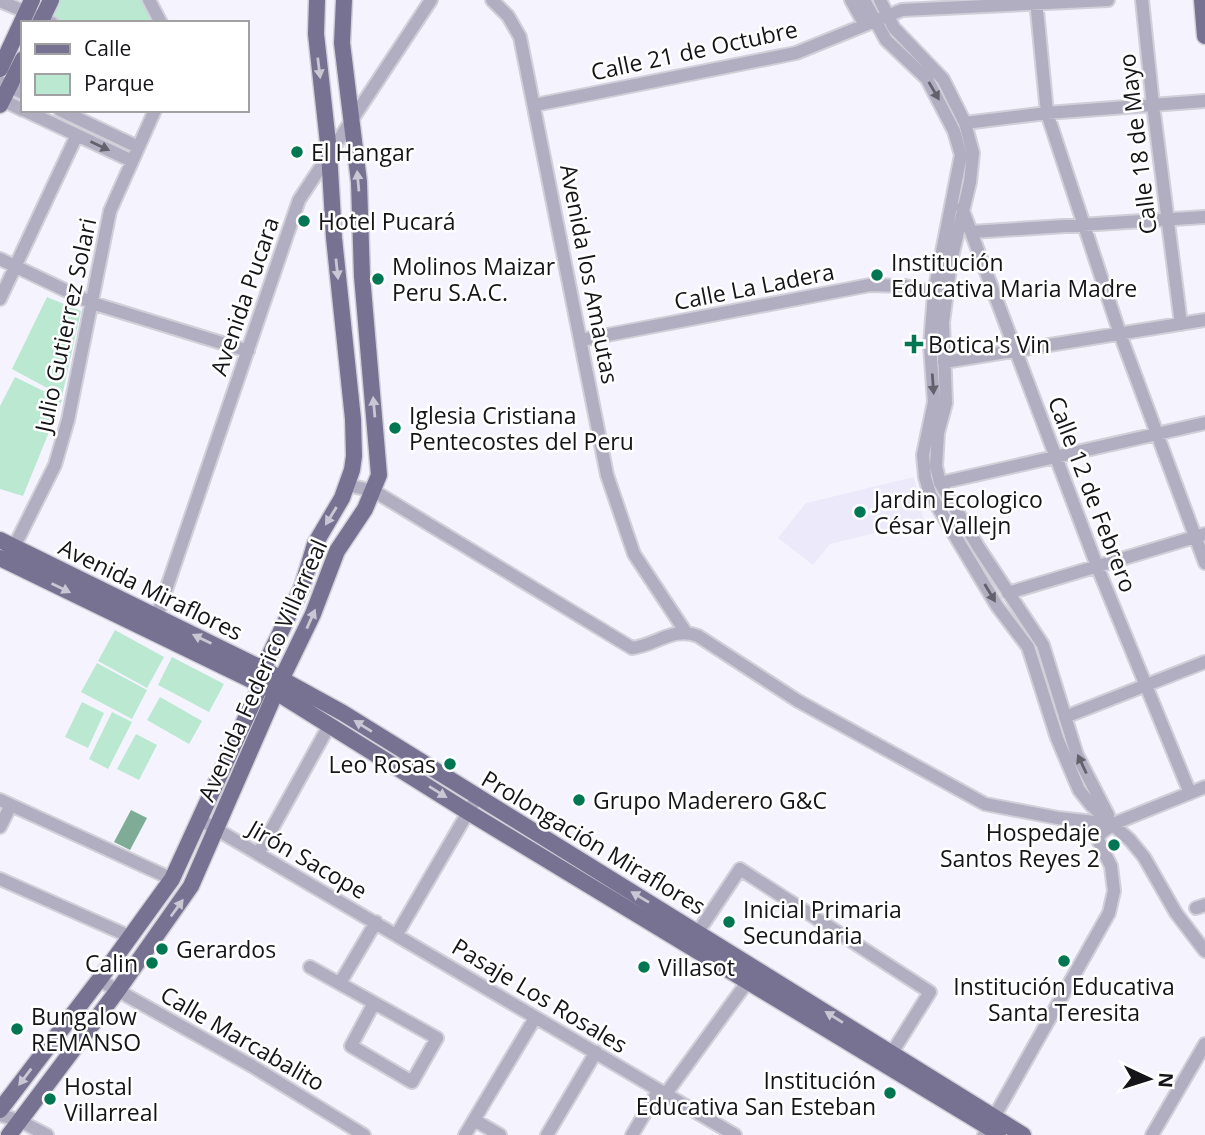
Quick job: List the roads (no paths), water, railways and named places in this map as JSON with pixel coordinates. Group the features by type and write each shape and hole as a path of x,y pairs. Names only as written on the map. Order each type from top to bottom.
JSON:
{"main road":[{"path":"39,15 51,0"},
{"name":"Avenida Federico Villarreal","path":"11,1130 118,990 191,886 217,830 318,536 347,485 354,456 353,419 316,34 317,0"},
{"name":"Avenida Federico Villarreal","path":"0,1113 172,879 199,819 270,681 313,614 337,551 365,509 379,475 362,276 359,182 342,43 344,0"},
{"path":"1202,0 1205,36"},
{"path":"0,69 21,40"},
{"path":"6,94 21,63"},
{"name":"Avenida Miraflores","path":"10,552 270,681"},
{"name":"Prolongación Miraflores","path":"270,681 330,724 698,932 752,974"},
{"name":"Prolongación Miraflores","path":"270,681 343,713 472,804 889,1058 992,1129 1023,1135"}],"street":[{"path":"149,0 160,21"},
{"name":"Avenida Pucara","path":"155,625 299,200 431,0"},
{"name":"Avenida los Amautas","path":"492,0 509,16 520,37 607,475 634,554 685,631 698,636 798,701 985,804 1058,818 1113,824"},
{"path":"851,0 886,40 927,79 954,131 961,155 934,293 930,345 934,402 923,455 930,494 997,606 1028,647 1057,738 1079,790 1144,857 1176,913 1205,951"},
{"path":"864,0 870,23"},
{"path":"880,0 894,29 943,79 965,123 973,153 970,182 951,261 943,322 946,403 938,433 936,466 940,483 1043,645 1077,755 1113,824"},
{"name":"Calle 21 de Octubre","path":"535,105 796,53 902,10 1108,0"},
{"name":"Calle 18 de Mayo","path":"1142,0 1181,324"},
{"path":"0,1 39,15"},
{"path":"1036,2 1047,113 1120,334 1157,434 1200,535 1205,563"},
{"path":"6,94 21,108"},
{"path":"965,123 1047,113 1205,101"},
{"path":"27,112 132,162"},
{"path":"64,112 138,147"},
{"name":"Julio Gutierrez Solari","path":"10,552 55,464 68,420 110,211 154,112"},
{"path":"0,299 77,135"},
{"name":"Calle 12 de Febrero","path":"962,208 1097,566 1190,793"},
{"path":"971,232 1205,217"},
{"path":"0,260 92,303 248,351"},
{"name":"Calle La Ladera","path":"581,340 870,285 905,286 934,293"},
{"path":"944,362 1205,320"},
{"path":"940,483 1205,423"},
{"path":"347,485 373,491 632,648 646,646 685,631"},
{"path":"1008,593 1200,535"},
{"path":"1065,717 1205,662"},
{"path":"258,854 330,724"},
{"path":"992,1129 1109,913 1114,891 1111,866 1098,840 1100,834 1113,824 1205,787"},
{"path":"0,827 6,802 172,879"},
{"path":"397,934 472,804"},
{"name":"Jirón Sacope","path":"199,819 397,934"},
{"path":"698,932 740,869 930,992 889,1058"},
{"path":"0,879 131,937"},
{"path":"340,984 376,922"},
{"name":"Pasaje Los Rosales","path":"397,934 596,1052 715,1130 734,1135"},
{"path":"310,967 437,1038 412,1082 351,1046 374,1003"},
{"path":"632,1135 752,974"},
{"name":"Calle Marcabalito","path":"99,980 252,1066 364,1135"},
{"path":"465,1135 535,1018"},
{"path":"1152,1135 1205,1044"},
{"path":"547,1135 596,1052"},
{"path":"0,1113 11,1130 47,1135"},
{"path":"474,1120 500,1135"}],"place":[{"name":"El Hangar","path":"297,152"},
{"name":"Hotel Pucará","path":"304,221"},
{"name":"Institución Educativa Maria Madre","path":"877,275"},
{"name":"Molinos Maizar Peru S.A.C.","path":"378,279"},
{"name":"Botica's Vin","path":"914,344"},
{"name":"Iglesia Cristiana Pentecostes del Peru","path":"395,428"},
{"name":"Jardin Ecologico César Vallejn","path":"860,512"},
{"name":"Leo Rosas","path":"450,764"},
{"name":"Grupo Maderero G&C","path":"579,800"},
{"name":"Hospedaje Santos Reyes 2","path":"1114,845"},
{"name":"Inicial Primaria Secundaria","path":"729,922"},
{"name":"Gerardos","path":"162,949"},
{"name":"Institución Educativa Santa Teresita","path":"1064,961"},
{"name":"Calin","path":"152,963"},
{"name":"Villasot","path":"644,967"},
{"name":"Bungalow REMANSO","path":"17,1029"},
{"name":"Institución Educativa San Esteban","path":"890,1093"},
{"name":"Hostal Villarreal","path":"50,1099"}]}
